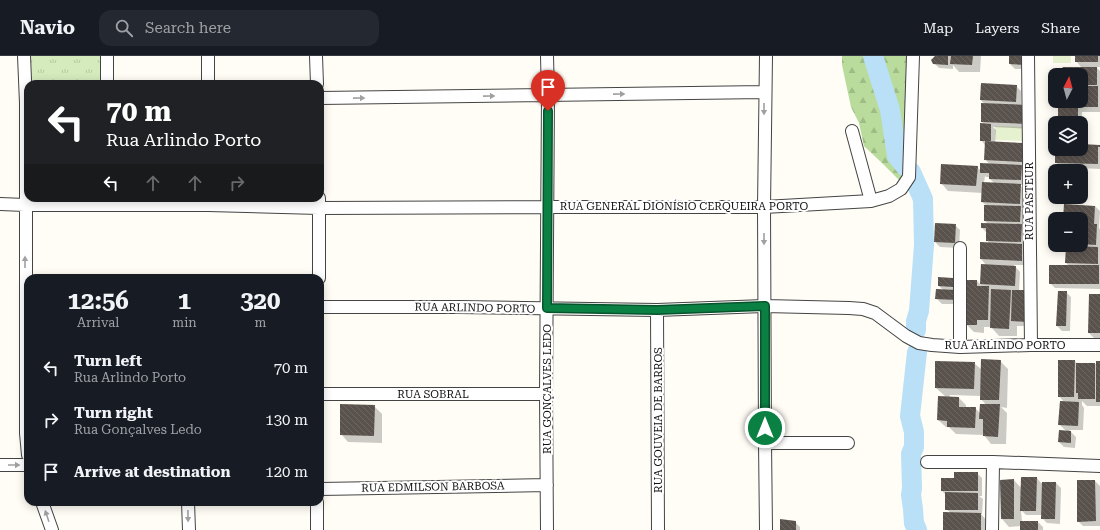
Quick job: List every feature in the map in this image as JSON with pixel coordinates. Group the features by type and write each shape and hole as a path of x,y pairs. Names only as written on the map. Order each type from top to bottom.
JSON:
{"street":[{"path":"24,56 26,80"},
{"path":"107,56 107,80"},
{"path":"208,56 208,80"},
{"path":"316,56 317,80"},
{"name":"RUA GONÇALVES LEDO","path":"547,56 547,530"},
{"path":"766,56 764,92 766,530"},
{"name":"RUA GENERAL DIONÍSIO CERQUEIRA PORTO","path":"0,204 25,205 208,202 547,207 764,207 871,201 889,196 901,189 909,177 913,56"},
{"name":"RUA PASTEUR","path":"1028,56 1031,345"},
{"path":"324,98 764,92"},
{"path":"852,131 871,201"},
{"path":"25,202 26,274"},
{"path":"319,203 319,274"},
{"path":"960,248 960,347"},
{"name":"RUA ARLINDO PORTO","path":"324,307 657,310 765,306 849,308 864,309 875,312 906,336 919,343 960,347 1100,345"},
{"name":"RUA GOUVEIA DE BARROS","path":"657,310 658,530"},
{"name":"RUA SOBRAL","path":"324,394 546,394"},
{"path":"765,443 848,442"},
{"path":"927,462 992,462 1100,466"},
{"path":"992,462 992,530"},
{"path":"0,465 24,465"},
{"name":"RUA EDMILSON BARBOSA","path":"324,489 547,485"},
{"path":"43,506 52,530"},
{"path":"188,506 188,530"},
{"path":"317,506 317,530"}],"green space":[{"path":"25,56 107,56 107,80 28,80"},
{"path":"842,56 915,56 913,160 900,181 864,146 859,123 851,107 842,65"},
{"path":"1053,56 1071,56 1071,63 1053,63"},
{"path":"995,126 1026,127 1026,141 995,140"}],"building":[{"path":"935,56 948,56 948,65 933,64 931,60"},
{"path":"951,56 973,56 972,65 950,64"},
{"path":"1009,56 1026,56 1026,65 1009,64"},
{"path":"1075,56 1098,56 1098,62 1075,62"},
{"path":"1062,67 1097,67 1097,85 1088,85 1088,68"},
{"path":"981,83 1017,85 1016,102 980,100"},
{"path":"1088,86 1098,86 1098,107 1088,107"},
{"path":"981,103 1028,105 1027,124 981,122"},
{"path":"1058,108 1078,108 1078,116 1058,116"},
{"path":"980,123 991,124 991,141 980,141"},
{"path":"985,141 1023,143 1022,162 984,160"},
{"path":"1088,144 1100,145 1100,147 1098,147 1098,164 1055,163 1055,156 1088,156"},
{"path":"980,163 1022,165 1021,180 989,179 989,173 980,173"},
{"path":"941,164 978,166 976,186 940,184"},
{"path":"982,182 1021,184 1020,204 981,202"},
{"path":"1064,204 1095,206 1094,224 1097,224 1096,245 1088,244 1088,212 1063,212"},
{"path":"984,205 1021,206 1020,222 984,221"},
{"path":"935,223 956,224 955,243 934,242"},
{"path":"981,223 1022,224 1021,242 986,241 986,228 981,228"},
{"path":"980,242 1022,244 1022,261 980,259"},
{"path":"1088,247 1098,247 1098,264 1065,263 1066,252 1088,252"},
{"path":"981,264 1016,266 1015,286 980,284"},
{"path":"1049,265 1099,265 1099,284 1049,284"},
{"path":"938,277 953,278 953,287 938,286"},
{"path":"967,280 977,280 977,286 989,286 988,320 977,320 977,325 966,325"},
{"path":"936,289 957,290 957,300 935,299"},
{"path":"991,289 1011,290 1009,329 990,328"},
{"path":"1012,290 1028,290 1027,322 1011,321"},
{"path":"1058,291 1067,291 1066,326 1056,326"},
{"path":"1089,294 1100,294 1100,333 1088,333"},
{"path":"981,359 1001,360 999,400 980,400"},
{"path":"1058,360 1075,360 1074,397 1058,397"},
{"path":"935,361 975,362 974,389 935,388"},
{"path":"1096,361 1100,361 1100,402 1096,402"},
{"path":"1076,363 1095,363 1095,399 1078,399 1078,393 1076,393"},
{"path":"938,396 959,397 959,407 976,407 975,428 947,427 947,421 937,420"},
{"path":"1060,401 1079,402 1078,426 1058,425"},
{"path":"340,404 375,405 374,436 340,435"},
{"path":"980,404 1000,404 998,437 983,436 983,419 979,419"},
{"path":"1059,430 1071,431 1071,443 1058,442"},
{"path":"954,472 978,472 978,491 941,491 941,478 954,478"},
{"path":"1021,477 1037,477 1036,511 1020,511"},
{"path":"1014,479 1014,519 1001,519 1000,480"},
{"path":"1077,480 1095,480 1096,521 1077,522"},
{"path":"1042,482 1056,482 1055,519 1041,519"},
{"path":"945,492 978,493 978,510 945,510"},
{"path":"943,512 981,513 981,530 943,530"},
{"path":"780,519 796,521 796,530 780,530"},
{"path":"1020,521 1038,521 1038,530 1020,530"}],"waterway":[{"path":"873,56 890,110 897,156 906,167"},
{"path":"911,172 923,199 924,245 919,311 916,321 916,330"},
{"path":"917,352 910,416 914,432 914,447 911,454 911,495 914,523 917,530"}],"route":[{"path":"548,111 547,308 657,310 765,306 765,428"}]}
